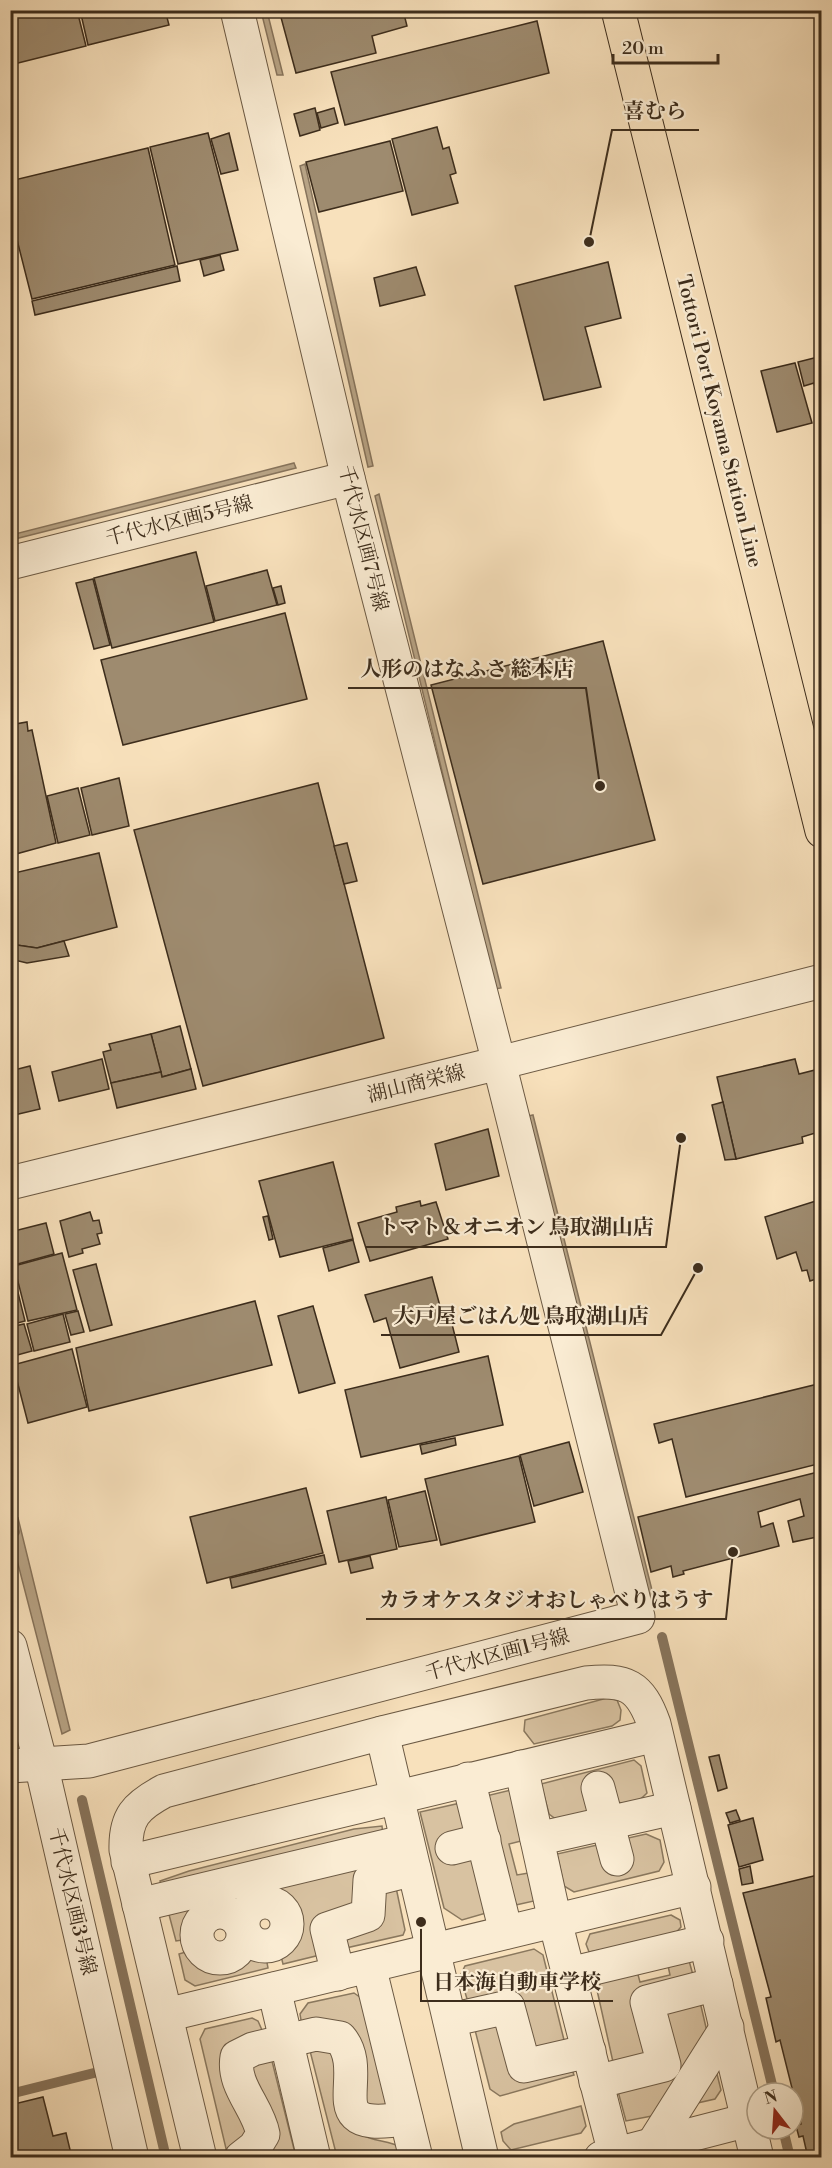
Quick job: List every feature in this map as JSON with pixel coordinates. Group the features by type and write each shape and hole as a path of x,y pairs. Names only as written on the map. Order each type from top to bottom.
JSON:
{"main road":[{"name":"Tottori Port Koyama Station Line","path":"618,10 822,831"}],"street":[{"name":"千代水区画7号線","path":"237,10 348,478 499,1063"},
{"name":"千代水区画5号線","path":"10,563 348,478"},
{"name":"湖山商栄線","path":"10,1183 822,981"},
{"name":"千代水区画1号線","path":"26,1765 89,1761 638,1617 499,1063"},
{"name":"千代水区画3号線","path":"10,1646 26,1765 132,2157"},
{"path":"200,2157 128,1862 126,1838 133,1813 143,1802 164,1791 382,1733 586,1683 605,1681 622,1683 639,1694 649,1711 694,1887 745,2107"},
{"path":"382,1733 482,2157"},
{"path":"128,1862 656,1735"},
{"path":"521,1767 532,1850 555,1921 589,2051 608,2156 745,2121"},
{"path":"468,1779 506,1932"},
{"path":"598,1788 617,1859"},
{"path":"532,1850 608,1823 674,1808"},
{"path":"452,1848 484,1840"},
{"path":"139,1905 411,1855"},
{"path":"338,1974 327,1929 368,1915 369,1880 411,1855"},
{"path":"166,2015 694,1887"},
{"path":"150,1952 198,1941 210,1957 225,1958 232,1955 242,1944 242,1929 254,1943 271,1945 286,2042 314,2157"},
{"path":"569,1974 707,1941"},
{"path":"369,1966 416,2157"},
{"path":"596,2082 664,2066 647,2002 716,1984"},
{"path":"450,2020 508,2007 524,2066 589,2051"},
{"path":"653,2144 727,2028"},
{"path":"241,2157 255,2147 263,2134 259,2116 237,2078 237,2057 253,2049 316,2034 340,2038 346,2045 349,2100 358,2116 367,2122 378,2123 406,2118"},
{"path":"753,2141 757,2157"}],"shaded area":[{"path":"261,11 267,11 283,75 277,75"},
{"path":"305,164 373,466 368,467 300,166"},
{"path":"294,463 296,468 11,540 11,535"},
{"path":"379,494 501,988 495,989 375,496"},
{"path":"533,1115 655,1602 651,1604 528,1116"},
{"path":"18,1518 70,1730 62,1734 11,1537 11,1520"},
{"path":"607,1698 617,1700 621,1710 620,1720 612,1726 534,1744 524,1731 525,1720"},
{"path":"634,1760 641,1766 647,1793 639,1800 627,1804 612,1800 590,1811 557,1820 549,1814 541,1784"},
{"path":"515,1789 529,1839 509,1844 517,1875 535,1872 534,1901 511,1906 486,1796"},
{"path":"465,1802 493,1911 462,1920 444,1908 420,1812"},
{"path":"382,1826 383,1836 163,1890 160,1881 189,1871 354,1829"},
{"path":"646,1834 660,1840 664,1862 659,1871 574,1892 564,1886 557,1854"},
{"path":"389,1855 361,1910 328,1953 283,1964 280,1952 291,1940 293,1920 282,1900 269,1895 252,1898 236,1909 211,1908 195,1922 189,1939 176,1941 167,1907"},
{"path":"394,1878 405,1930 403,1935 337,1950 332,1931"},
{"path":"671,1915 680,1920 681,1927 672,1937 589,1952 586,1944 590,1934"},
{"path":"534,1949 543,1955 564,2040 540,2055 468,2002 460,1976 465,1966"},
{"path":"192,1950 205,1962 220,1966 235,1964 249,1953 266,1957 268,1968 195,1986 185,1980 179,1954"},
{"path":"688,1957 693,1975 649,1993 654,2051 613,2062 597,1990 602,1981 637,1971 640,1982 670,1975 667,1961"},
{"path":"354,1993 364,2000 393,2108 364,2106 364,2080 302,2026 300,2014 308,2003"},
{"path":"696,2000 701,2006 708,2036 657,2115 626,2121 616,2084 672,2071 659,2008"},
{"path":"252,2018 258,2021 266,2039 247,2044 252,2123 228,2157 200,2039 205,2029"},
{"path":"495,2018 514,2063 571,2067 574,2075 500,2096 490,2089 474,2026"},
{"path":"309,2047 333,2050 360,2134 403,2148 406,2157 337,2157"},
{"path":"271,2057 296,2157 259,2157 249,2084 252,2058"},
{"path":"714,2062 721,2090 715,2099 684,2106"},
{"path":"581,2106 586,2126 581,2133 511,2150 503,2141 501,2132 514,2124"}],"building":[{"path":"10,10 77,10 86,46 10,65"},
{"path":"80,10 165,10 169,25 88,45"},
{"path":"279,10 403,10 407,26 372,36 376,53 296,73"},
{"path":"537,21 549,73 345,125 331,72"},
{"path":"315,108 320,130 300,136 294,114"},
{"path":"334,108 338,123 321,128 317,113"},
{"path":"437,127 443,149 449,147 456,173 450,175 458,203 412,215 392,139"},
{"path":"208,133 238,250 178,264 150,147"},
{"path":"229,133 238,170 221,174 211,139"},
{"path":"390,141 403,191 319,212 306,162"},
{"path":"148,148 175,265 32,299 10,212 10,181"},
{"path":"220,255 224,270 204,276 200,260"},
{"path":"608,262 621,318 585,327 601,387 544,400 515,286"},
{"path":"177,266 180,281 35,315 32,301"},
{"path":"416,267 425,295 380,306 374,278"},
{"path":"822,356 822,398 818,399 814,383 804,386 798,362"},
{"path":"795,363 812,423 777,432 761,371"},
{"path":"196,552 214,622 112,648 94,578"},
{"path":"267,570 277,605 215,621 206,586"},
{"path":"93,579 110,645 94,649 76,583"},
{"path":"281,586 285,603 278,605 273,588"},
{"path":"285,613 307,699 123,745 101,660"},
{"path":"603,641 655,840 483,884 431,685"},
{"path":"27,722 28,731 32,730 56,843 16,854 10,832 10,725"},
{"path":"119,778 129,826 92,835 81,788"},
{"path":"318,783 384,1038 203,1086 134,830"},
{"path":"78,788 90,835 58,843 47,796"},
{"path":"347,843 357,881 344,884 334,846"},
{"path":"99,853 117,927 37,948 10,944 10,874"},
{"path":"64,941 69,956 27,963 10,959 10,944 37,948"},
{"path":"180,1026 191,1069 162,1077 151,1034"},
{"path":"151,1034 161,1072 111,1083 103,1052 111,1050 109,1044"},
{"path":"102,1059 109,1089 59,1101 52,1072"},
{"path":"795,1059 799,1074 815,1070 822,1101 822,1131 802,1137 803,1143 736,1159 717,1077"},
{"path":"30,1066 40,1109 10,1116 10,1071"},
{"path":"191,1069 196,1089 117,1108 111,1083 161,1072 162,1077"},
{"path":"723,1102 736,1159 725,1160 712,1105"},
{"path":"488,1129 499,1176 446,1190 435,1144"},
{"path":"333,1162 353,1239 280,1257 259,1181"},
{"path":"822,1199 822,1277 810,1281 807,1270 802,1271 796,1252 777,1259 765,1217"},
{"path":"420,1201 421,1206 436,1202 448,1239 370,1261 358,1223 397,1212 396,1207"},
{"path":"90,1212 93,1221 99,1220 102,1233 97,1234 100,1244 82,1249 83,1253 69,1257 60,1221"},
{"path":"268,1216 273,1239 269,1240 263,1217"},
{"path":"46,1223 54,1254 14,1265 10,1232"},
{"path":"353,1240 359,1262 329,1271 323,1248"},
{"path":"62,1253 77,1310 28,1321 14,1266"},
{"path":"96,1264 112,1325 90,1331 73,1270"},
{"path":"10,1265 25,1321 10,1325"},
{"path":"432,1277 443,1317 450,1316 459,1352 400,1368 386,1318 374,1322 365,1295"},
{"path":"255,1301 272,1365 89,1411 76,1348"},
{"path":"313,1306 335,1383 299,1393 278,1316"},
{"path":"78,1311 84,1332 71,1335 65,1314"},
{"path":"63,1314 70,1342 34,1351 27,1324"},
{"path":"24,1324 32,1351 10,1357 10,1327"},
{"path":"72,1349 87,1407 28,1423 13,1365"},
{"path":"488,1356 503,1425 361,1457 345,1390"},
{"path":"822,1383 822,1463 686,1497 672,1439 659,1443 654,1424"},
{"path":"455,1438 456,1445 422,1454 420,1445"},
{"path":"569,1442 583,1492 534,1506 520,1455"},
{"path":"519,1456 535,1522 441,1545 425,1479"},
{"path":"822,1471 822,1536 793,1542 788,1521 804,1516 800,1499 758,1512 761,1527 773,1523 779,1546 683,1571 684,1574 673,1577 671,1566 651,1572 638,1517"},
{"path":"306,1488 323,1553 207,1583 190,1517"},
{"path":"425,1491 437,1540 399,1547 388,1500"},
{"path":"386,1497 397,1549 339,1562 327,1511"},
{"path":"324,1555 326,1564 232,1588 230,1578"},
{"path":"370,1556 373,1568 351,1573 348,1561"},
{"path":"719,1755 727,1788 718,1791 709,1757"},
{"path":"736,1810 740,1820 730,1823 726,1813"},
{"path":"753,1818 763,1860 739,1867 728,1825"},
{"path":"750,1866 753,1883 742,1885 739,1869"},
{"path":"822,1874 822,2158 808,2158 804,2141 805,2081 790,2081 780,2040 776,2042 766,1998 771,1997 743,1893"},
{"path":"43,2097 53,2136 66,2133 72,2158 10,2158 10,2105"}],"waterway":[{"path":"10,1512 15,1532"},
{"path":"662,1637 771,2081"},
{"path":"82,1800 166,2158"},
{"path":"10,2094 94,2073"},
{"path":"786,2141 790,2158"}],"place":[{"name":"喜むら","path":"589,242"},
{"name":"人形のはなふさ 総本店","path":"600,786"},
{"name":"トマト＆オニオン 鳥取湖山店","path":"681,1138"},
{"name":"大戸屋ごはん処 鳥取湖山店","path":"698,1268"},
{"name":"カラオケスタジオおしゃべりはうす","path":"733,1552"},
{"name":"日本海自動車学校","path":"421,1922"}]}
